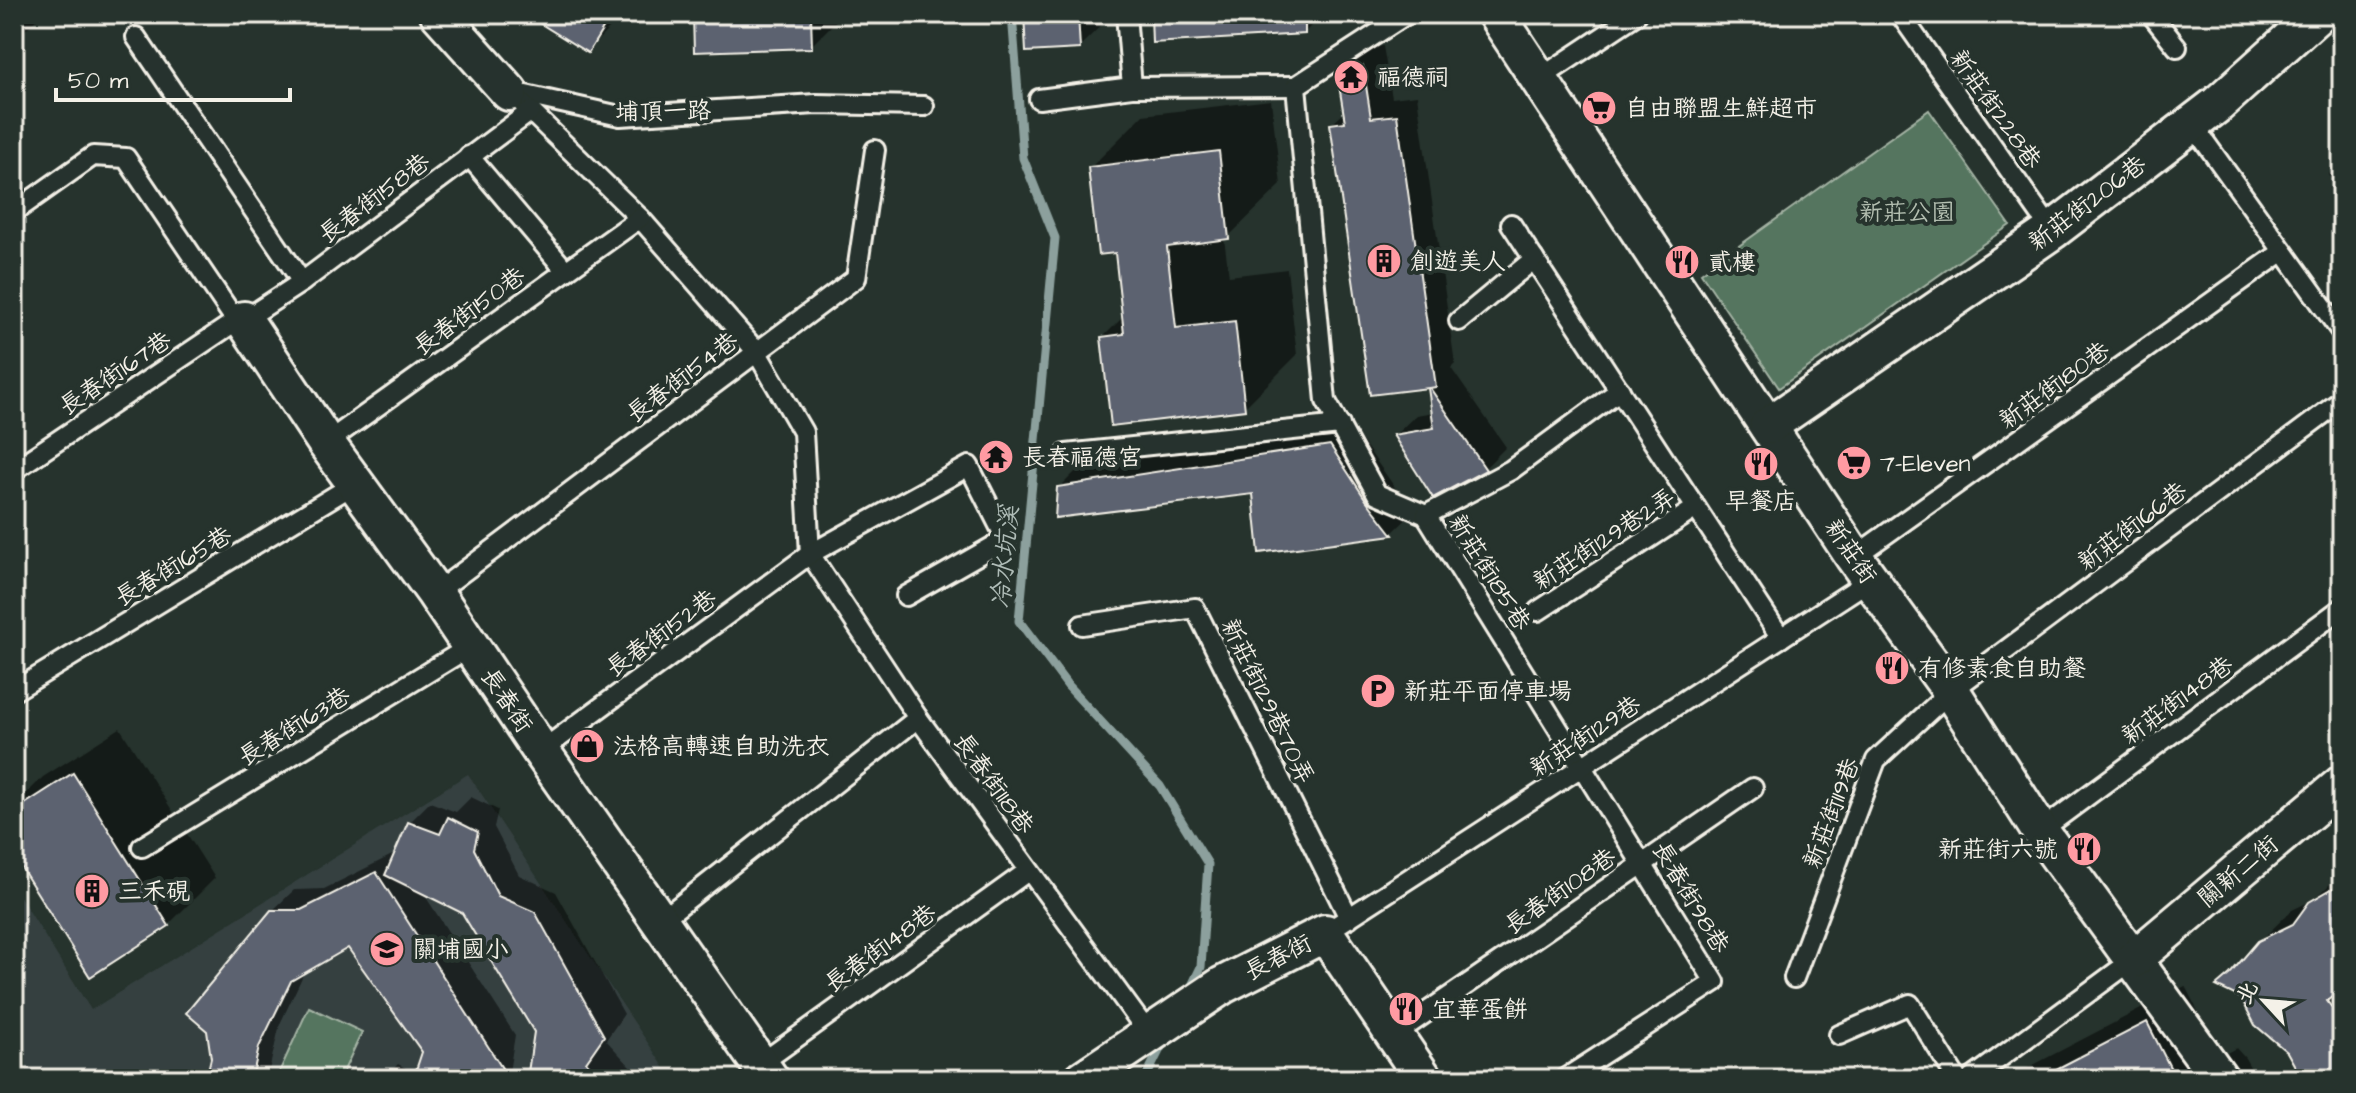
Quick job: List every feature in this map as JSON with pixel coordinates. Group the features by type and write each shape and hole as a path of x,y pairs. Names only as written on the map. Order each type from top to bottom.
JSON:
{"street":[{"path":"439,14 520,101"},
{"name":"新莊街","path":"1496,14 1862,568 1951,691 2040,831 2220,1079"},
{"name":"新莊街206巷","path":"1768,426 2052,231 2192,124 2314,15"},
{"name":"長春街","path":"240,320 435,593 765,1072"},
{"name":"關新二街","path":"2134,959 2342,784"},
{"name":"長春街","path":"1083,1079 1223,985 1337,926 1395,1034 1424,1079"}],"lane":[{"path":"1126,14 1132,87"},
{"path":"1039,99 1132,87 1296,86 1407,14"},
{"path":"1539,79 1637,14"},
{"name":"新莊街228巷","path":"1900,14 2052,231"},
{"path":"2151,14 2177,47"},
{"path":"136,37 302,282"},
{"name":"新莊街185巷","path":"1296,86 1326,401 1377,494 1426,515 1583,767"},
{"name":"埔頂一路","path":"520,101 620,116 816,104 924,106"},
{"name":"長春街158巷","path":"240,320 302,282 469,156 520,101"},
{"path":"520,101 640,218 756,351 803,432 810,554"},
{"path":"2192,124 2342,333"},
{"name":"長春街154巷","path":"435,593 856,278 875,150"},
{"path":"14,212 93,156 126,158 240,320"},
{"path":"469,156 566,271"},
{"name":"長春街150巷","path":"326,443 640,218"},
{"name":"新莊街129巷2弄","path":"1511,224 1781,638"},
{"name":"新莊街180巷","path":"1862,568 2282,252"},
{"path":"1459,321 1534,259"},
{"name":"長春街167巷","path":"14,470 240,320"},
{"path":"1426,515 1511,470 1620,390"},
{"name":"新莊街166巷","path":"1951,691 2342,400"},
{"path":"1066,454 1340,425"},
{"name":"長春街152巷","path":"541,751 810,554 969,466 1006,539 906,596"},
{"name":"長春街165巷","path":"14,691 356,483"},
{"name":"新莊街129巷2弄","path":"1538,611 1696,508"},
{"name":"長春街118巷","path":"810,554 918,718 1149,1034"},
{"name":"新莊街129巷","path":"1337,926 1781,638 1862,568"},
{"name":"新莊街129巷70弄","path":"1082,625 1195,608 1337,926"},
{"name":"新莊街148巷","path":"2040,831 2342,608"},
{"name":"長春街163巷","path":"142,847 471,646"},
{"name":"新莊街119巷","path":"1794,978 1876,760 1951,691"},
{"path":"660,921 918,718"},
{"name":"長春街98巷","path":"1564,1079 1715,982 1583,767"},
{"name":"長春街108巷","path":"1395,1034 1753,788"},
{"name":"長春街148巷","path":"765,1072 1028,871"},
{"path":"1971,1079 2134,959"},
{"path":"1839,1035 1910,1004 1957,1079"}],"shaded area":[{"name":"關埔國小","path":"468,774 672,1079 14,1079 14,887 91,1010"}],"green space":[{"name":"新莊公園","path":"1929,110 2010,225 1779,388 1701,273"},
{"path":"309,1007 362,1032 340,1079 276,1079"}],"building":[{"path":"525,14 612,14 588,53"},
{"path":"693,14 811,14 812,48 694,52"},
{"path":"1024,14 1078,14 1080,49 1026,52"},
{"path":"1151,14 1305,14 1305,34 1152,43"},
{"name":"創遊美人","path":"1363,66 1371,118 1397,115 1436,387 1430,388 1486,470 1433,498 1393,435 1434,428 1428,388 1370,395 1330,124 1345,122 1337,73"},
{"path":"1219,151 1229,239 1167,247 1176,328 1235,321 1245,410 1111,426 1101,337 1124,334 1115,253 1098,255 1088,167"},
{"path":"1330,445 1393,535 1259,553 1253,494 1055,518 1057,487"},
{"name":"三禾硯","path":"73,773 169,926 90,977 14,856 14,811"},
{"path":"448,817 478,832 474,849 498,896 535,912 604,1036 586,1062 602,1079 527,1079 534,1032 462,913 385,875 408,822 440,834"},
{"path":"376,872 509,1079 413,1079 422,1052 348,948 291,981 259,1047 252,1079 206,1079 211,1058 207,1031 186,1013 271,910 301,910"},
{"path":"2342,883 2342,989 2327,1001 2342,1021 2342,1079 2302,1079 2287,1052 2255,1025 2241,998 2216,986 2258,941 2293,924 2309,902"},
{"path":"2147,1022 2176,1079 2037,1079"}],"waterway":[{"name":"冷水坑溪","path":"1012,14 1023,158 1055,238 1019,621 1068,686 1160,786 1208,864 1201,967 1188,994"},
{"name":"冷水坑溪","path":"1145,1079 1165,1039"}],"place":[{"name":"福德祠","path":"1351,77"},
{"name":"自由聯盟生鮮超市","path":"1599,108"},
{"name":"創遊美人","path":"1384,261"},
{"name":"貳樓","path":"1682,262"},
{"name":"長春福德宮","path":"996,457"},
{"name":"7-Eleven","path":"1854,463"},
{"name":"早餐店","path":"1761,464"},
{"name":"有修素食自助餐","path":"1892,668"},
{"name":"新莊平面停車場","path":"1378,691"},
{"name":"法格高轉速自助洗衣","path":"587,746"},
{"name":"新莊街六號","path":"2084,849"},
{"name":"三禾硯","path":"92,891"},
{"name":"關埔國小","path":"387,949"},
{"name":"宜華蛋餅","path":"1406,1009"}]}
